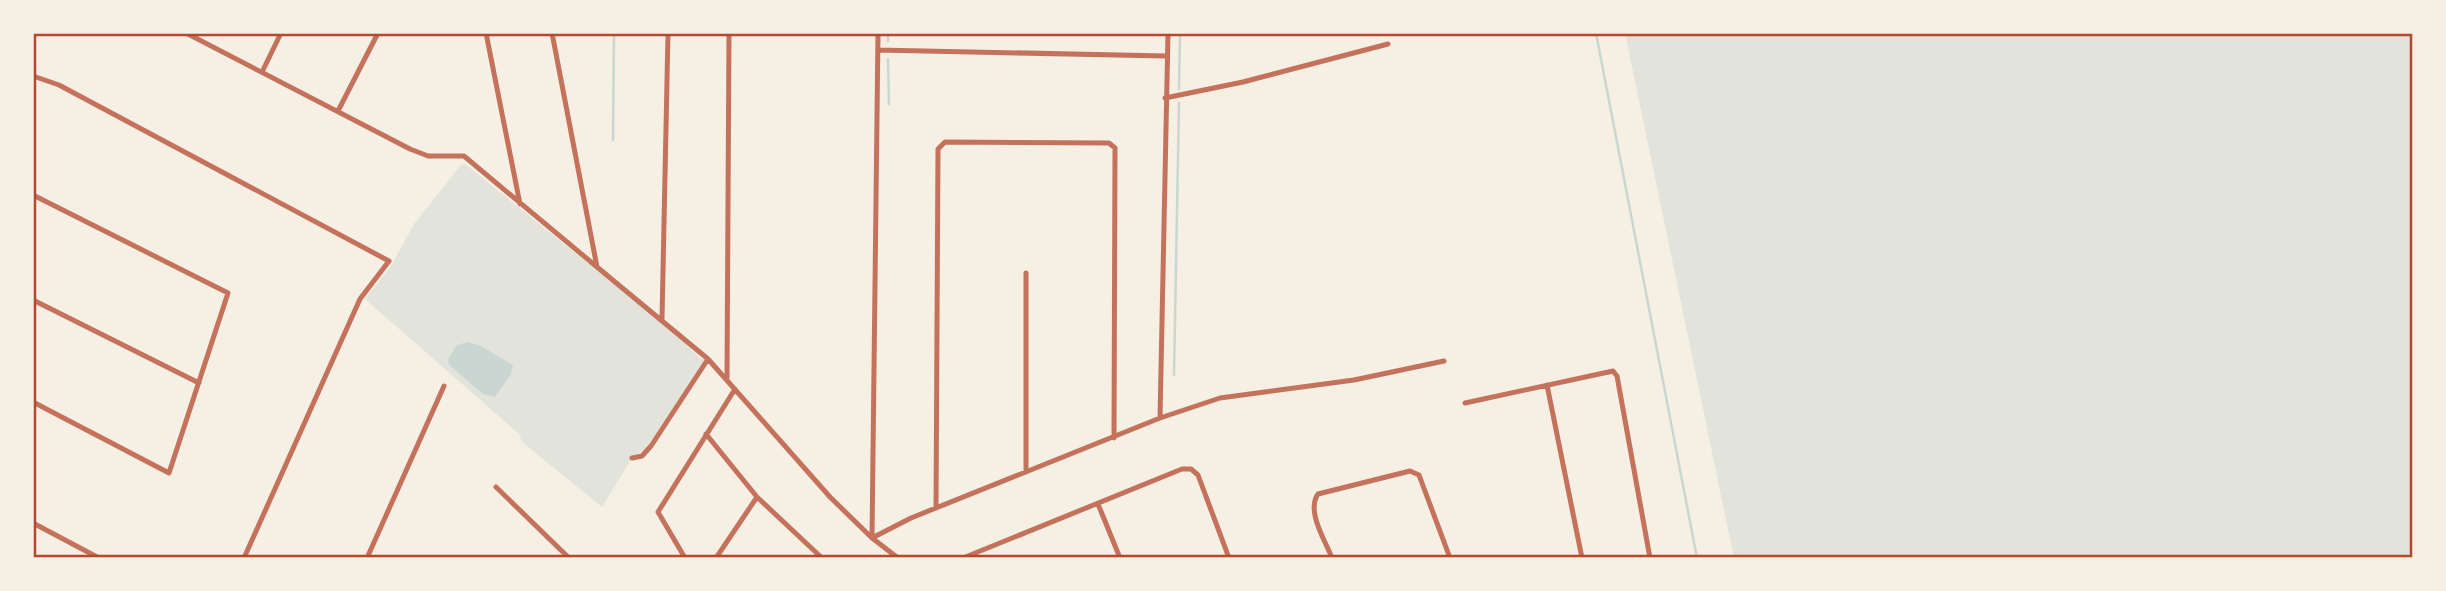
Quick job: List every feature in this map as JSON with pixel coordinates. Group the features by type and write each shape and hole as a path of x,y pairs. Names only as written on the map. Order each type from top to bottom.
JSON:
{"street":[{"path":"186,33 428,156 464,156 708,359 830,497 872,538 898,558"},
{"path":"262,72 281,33"},
{"path":"338,111 378,33"},
{"path":"486,33 520,204"},
{"path":"552,33 597,267"},
{"path":"663,319 668,33"},
{"path":"727,378 729,33"},
{"path":"872,538 878,33"},
{"path":"1160,418 1168,33"},
{"path":"1165,97 1244,82 1388,44"},
{"path":"878,50 1166,56"},
{"path":"33,76 59,85 389,261 360,299 244,558"},
{"path":"936,508 939,149 945,142 1109,143 1115,148 1114,438"},
{"path":"33,195 228,293 169,473 33,402"},
{"path":"1026,273 1026,472"},
{"path":"33,300 199,383"},
{"path":"632,458 642,456 651,446 708,359"},
{"path":"872,538 936,508 1160,418 1220,398 1354,380 1444,360"},
{"path":"1465,404 1613,371 1618,376 1650,558"},
{"path":"1547,385 1582,558"},
{"path":"367,558 444,386"},
{"path":"685,558 657,512 735,389"},
{"path":"706,435 757,497 818,557"},
{"path":"964,558 1182,469 1191,468 1198,475 1229,558"},
{"path":"1332,558 1313,510 1313,501 1318,494 1410,471 1419,475 1450,558"},
{"path":"496,487 569,558"},
{"path":"716,558 757,497"},
{"path":"1098,504 1120,558"},
{"path":"33,523 99,558"},
{"path":"977,552 985,558"}],"shaded area":[{"path":"1625,33 2413,33 2413,558 1734,558"},
{"path":"465,164 673,332 701,359 708,359 645,449 632,458 602,507 522,442 519,434 365,299 391,266 414,224 461,165"},
{"path":"468,342 481,346 513,365 511,374 495,397 483,394 449,365 448,359 457,345"}],"waterway":[{"path":"613,140 614,33"},
{"path":"888,33 888,41"},
{"path":"1179,89 1180,33"},
{"path":"1596,33 1697,558"},
{"path":"888,59 889,104"},
{"path":"1174,375 1179,103"}]}
